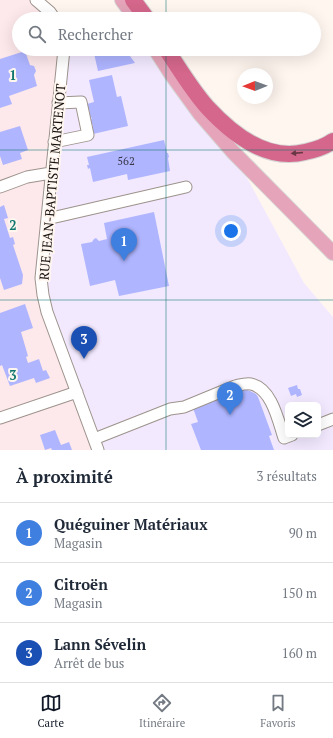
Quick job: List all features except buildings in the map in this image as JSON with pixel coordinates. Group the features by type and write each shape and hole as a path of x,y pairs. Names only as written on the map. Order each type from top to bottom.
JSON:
{"highway":[{"path":"134,0 142,12"},
{"path":"171,56 207,106 247,141 262,149 275,153 300,153 316,150 333,141"}],"main road":[{"path":"122,0 131,12"},
{"path":"128,0 136,12"},
{"path":"159,56 200,114 233,152 333,253"},
{"path":"166,56 212,121 235,147 333,245"}],"street":[{"path":"36,0 50,12"},
{"name":"RUE JEAN-BAPTISTE MARTENOT","path":"63,56 41,278 47,312 98,450"},
{"path":"54,142 88,136 81,102 58,102"},
{"path":"0,187 27,177 51,173"},
{"path":"47,219 186,187"},
{"path":"94,439 170,409 184,407 242,384 250,384 258,387 266,394 274,409 285,438"},
{"path":"0,418 76,392"},
{"path":"321,424 333,419"}],"shaded area":[{"path":"0,0 36,0 48,12 12,12 12,56 63,56 41,278 98,450 0,450"},
{"path":"63,56 160,56 233,152 304,283 333,317 333,450 98,450 43,295"}],"place":[{"name":"Quéguiner Matériaux","path":"124,261"},
{"name":"Lann Sévelin","path":"84,359"},
{"name":"Citroën","path":"230,415"}]}
